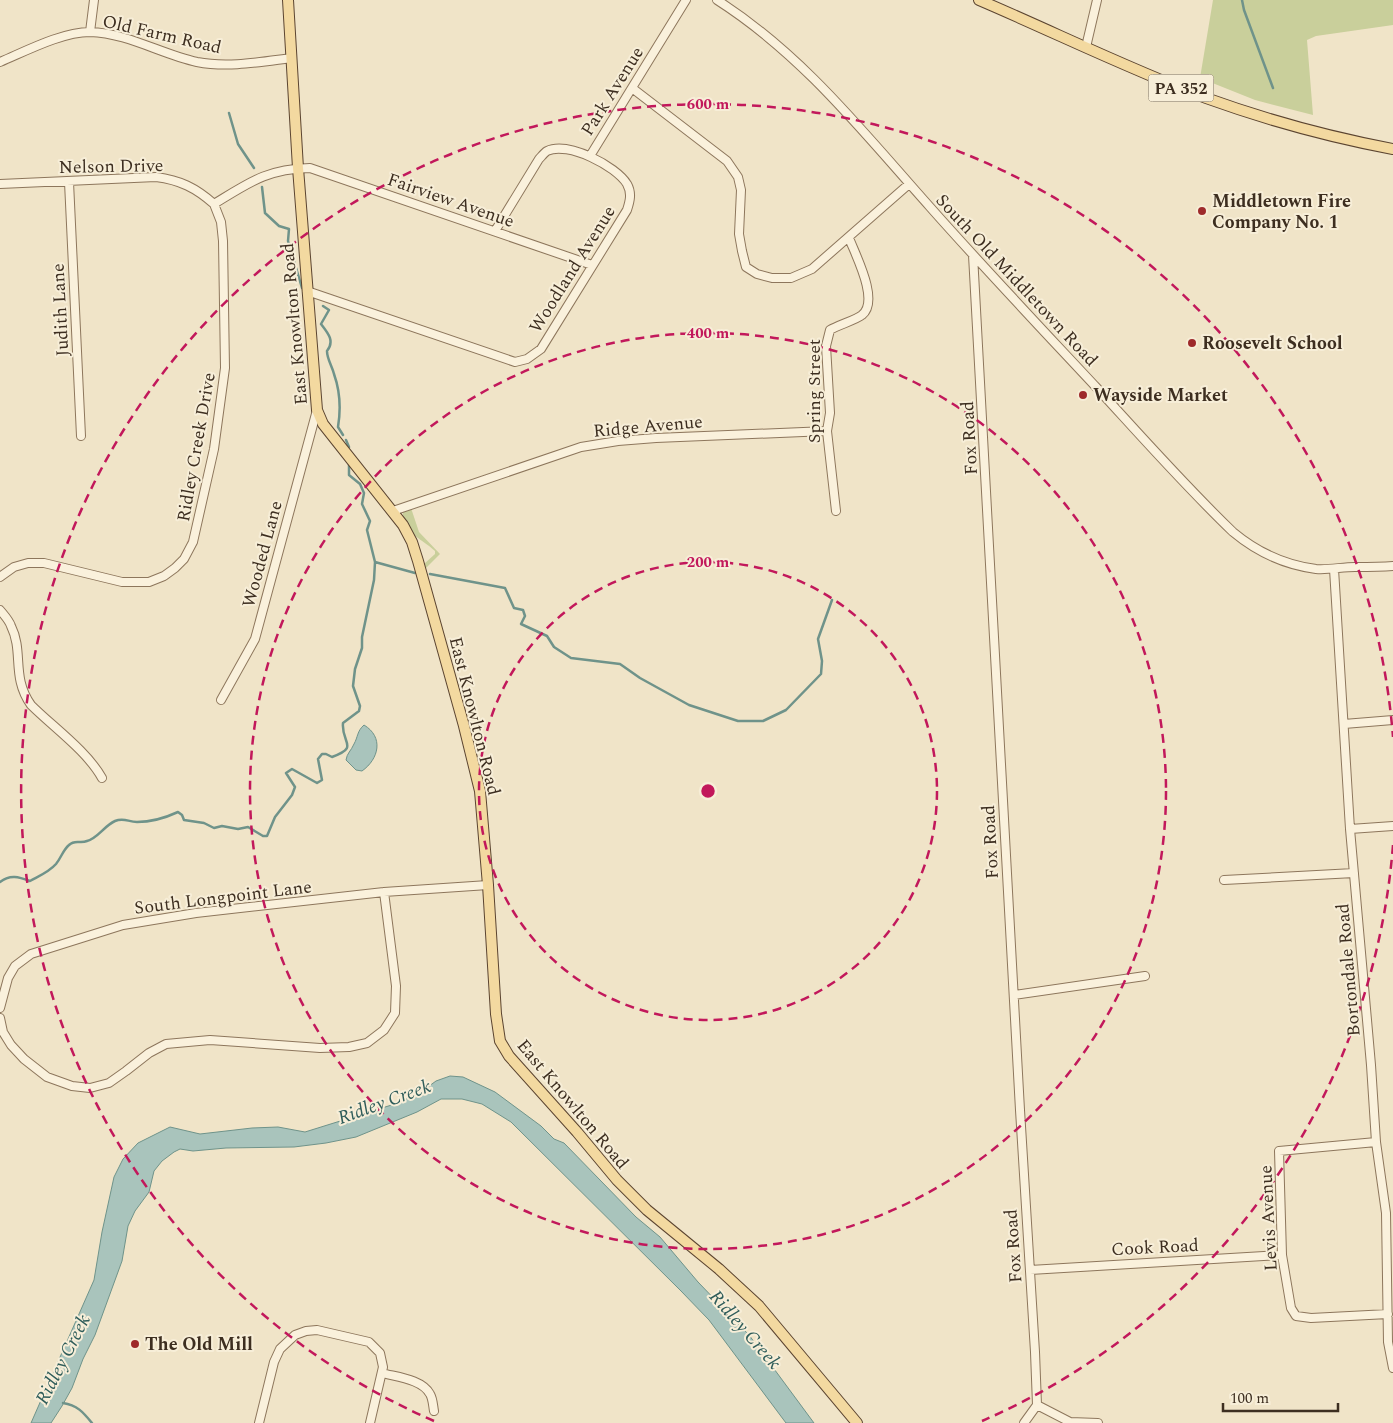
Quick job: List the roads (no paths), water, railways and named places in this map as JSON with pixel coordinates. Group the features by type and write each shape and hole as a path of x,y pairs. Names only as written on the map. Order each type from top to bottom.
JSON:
{"main road":[{"name":"East Knowlton Road","path":"288,0 298,168 317,410 323,424 393,511 408,533 415,551 480,791 496,1014 500,1041 509,1056 617,1180 647,1210 719,1269 759,1306 857,1423"},
{"name":"PA 352","path":"978,0 1086,48 1204,97 1263,117 1333,137 1393,149"}],"street":[{"path":"90,32 94,0"},
{"name":"Park Avenue","path":"496,232 538,159 548,151 564,149 590,156 686,0"},
{"name":"South Old Middletown Road","path":"718,0 759,28 830,95 973,255 1145,441 1233,532 1247,544 1280,560 1317,569 1393,566"},
{"path":"1086,48 1097,0"},
{"name":"Old Farm Road","path":"0,62 62,38 90,32 114,36 185,59 208,63 234,64 292,58"},
{"path":"632,88 727,161 738,177 741,190 740,234 742,251 746,266 757,274 772,278 791,278 812,269 909,184"},
{"name":"Woodland Avenue","path":"307,291 515,362 528,359 541,349 627,210 631,198 628,185 620,176 590,156"},
{"path":"214,204 256,178 298,168"},
{"name":"Fairview Avenue","path":"298,168 310,168 592,265"},
{"name":"Nelson Drive","path":"0,184 156,177 174,179 192,186 214,204"},
{"name":"Judith Lane","path":"69,182 81,436"},
{"name":"Ridley Creek Drive","path":"0,577 14,567 28,563 44,563 122,582 149,582 164,576 175,568 188,551 194,536 214,449 225,368 223,242 221,222 214,204"},
{"name":"Spring Street","path":"836,511 827,431 830,413 826,346 830,330 863,315 868,306 869,291 849,238"},
{"name":"Fox Road","path":"973,255 1036,1405"},
{"name":"Wooded Lane","path":"221,700 255,639 317,410"},
{"name":"Ridge Avenue","path":"393,511 581,447 618,441 656,438 827,431"},
{"name":"Bortondale Road","path":"1334,569 1350,829 1376,1142 1390,1214 1388,1314 1393,1368"},
{"path":"0,610 12,626 17,647 20,685 30,705 87,757 96,767 102,778"},
{"path":"1344,724 1393,720"},
{"path":"1350,829 1393,826"},
{"path":"1224,880 1354,873"},
{"name":"South Longpoint Lane","path":"0,1008 8,978 15,966 31,954 123,925 196,913 384,892 488,885"},
{"path":"0,1018 3,1032 11,1045 24,1059 47,1077 72,1086 90,1088 109,1082 126,1072 149,1053 166,1044 210,1040 320,1048 349,1047 367,1042 384,1030 395,1013 396,986 384,892"},
{"path":"1014,995 1145,976"},
{"name":"Levis Avenue","path":"1376,1142 1279,1151 1282,1255 1291,1308 1296,1316 1311,1318 1388,1314"},
{"name":"Cook Road","path":"1030,1270 1282,1255"},
{"path":"259,1423 276,1357 282,1346 292,1337 309,1330 321,1330 369,1342 382,1356 382,1373 370,1423"},
{"path":"382,1373 415,1382 422,1386 431,1395 434,1410"},
{"path":"1024,1423 1036,1405 1070,1422 1098,1423"}],"water":[{"path":"364,725 375,736 377,748 372,760 362,771 356,770 346,760"},
{"name":"Ridley Creek","path":"450,1076 463,1077 495,1092 541,1126 554,1139 564,1143 636,1217 660,1237 698,1282 749,1335 814,1423 786,1423 709,1320 511,1122 482,1104 462,1099 441,1099 417,1112 356,1137 294,1147 226,1148 193,1151 180,1149 162,1161 154,1171 149,1192 135,1211 128,1226 122,1261 95,1335 72,1388 51,1423 31,1423 94,1280 114,1177 123,1159 138,1143 170,1127 200,1134 278,1127 305,1132 398,1103 421,1092 436,1081"}],"waterway":[{"path":"1242,0 1273,88"},
{"path":"229,113 238,144 254,168"},
{"path":"262,187 265,213 279,226 289,229 288,241 302,288"},
{"path":"323,306 329,310 321,324 330,340 327,354 338,387 340,407 338,427 343,435"},
{"path":"346,440 349,447"},
{"path":"0,882 11,877 30,881 44,874 58,862 65,849 71,843 84,842 91,839 111,823 118,820 148,821 178,812 184,820 204,823 214,828 222,826 238,829 248,827 263,836 267,836 275,817 292,795 295,787 286,773 292,769 317,783 322,780 318,759 322,754 332,757 345,750 347,744 343,723 359,711 360,706 353,686 374,580 375,562 367,530 370,521 362,504 364,493 360,484 349,475 349,464"},
{"path":"375,562 415,573"},
{"path":"430,574 505,588 514,608 523,610 525,616 521,624 547,636 554,647 571,658 620,664 640,678 689,705 738,721 763,721 786,710 821,674 822,661 818,639 832,600"},
{"name":"Ridley Creek","path":"63,1403 72,1405 92,1423"}],"place":[{"name":"Middletown Fire Company No. 1","path":"1202,211"},
{"name":"Roosevelt School","path":"1192,343"},
{"name":"Wayside Market","path":"1083,395"},
{"name":"The Old Mill","path":"135,1344"}]}
